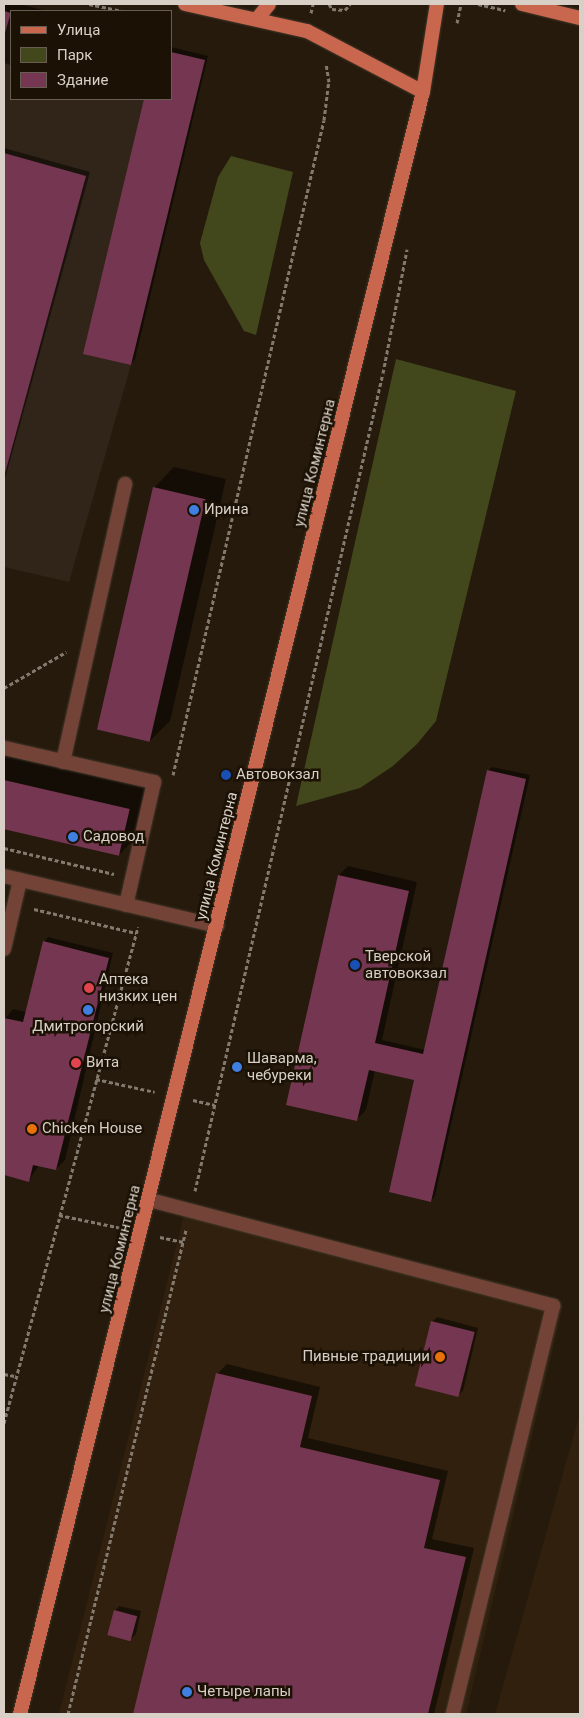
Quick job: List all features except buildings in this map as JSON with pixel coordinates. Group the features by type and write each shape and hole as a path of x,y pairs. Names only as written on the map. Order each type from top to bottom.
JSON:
{"main road":[{"path":"185,4 307,31 423,92"},
{"path":"257,20 269,4"},
{"name":"улица Коминтерна","path":"20,1714 150,1200 423,92 437,4"},
{"path":"522,4 580,18"}],"street":[{"path":"63,762 124,484"},
{"path":"4,748 154,782 126,905"},
{"path":"4,876 217,926"},
{"path":"4,949 20,880"},
{"path":"150,1200 553,1306 453,1714"}],"path":[{"path":"89,4 118,10"},
{"path":"329,4 332,9 345,10 350,4"},
{"path":"455,32 461,4"},
{"path":"173,776 325,112 329,82 326,64 307,31"},
{"path":"68,1714 190,1210 384,373 389,331 408,244"},
{"path":"4,688 90,638"},
{"path":"4,848 132,878"},
{"path":"14,905 136,933"},
{"path":"4,1423 15,1376 143,908"},
{"path":"4,1374 15,1376"}],"shaded area":[{"path":"4,11 10,13 10,100 172,100 172,52 205,60 131,365 69,582 4,567"},
{"path":"187,1203 514,1286 563,1306 466,1714 59,1714"},
{"path":"580,1413 580,1714 495,1714"}],"green space":[{"path":"231,156 293,172 256,335 244,331 204,260 200,243 218,177"},
{"path":"396,359 516,391 436,721 417,744 393,766 360,788 296,806"}],"place":[{"name":"Ирина","path":"194,510"},
{"name":"Автовокзал","path":"226,775"},
{"name":"Садовод","path":"73,837"},
{"name":"Тверской автовокзал","path":"355,965"},
{"name":"Аптека низких цен","path":"89,988"},
{"name":"Дмитрогорский","path":"88,1010"},
{"name":"Вита","path":"76,1063"},
{"name":"Шаварма, чебуреки","path":"237,1067"},
{"name":"Chicken House","path":"32,1129"},
{"name":"Пивные традиции","path":"440,1357"},
{"name":"Четыре лапы","path":"187,1692"}]}
